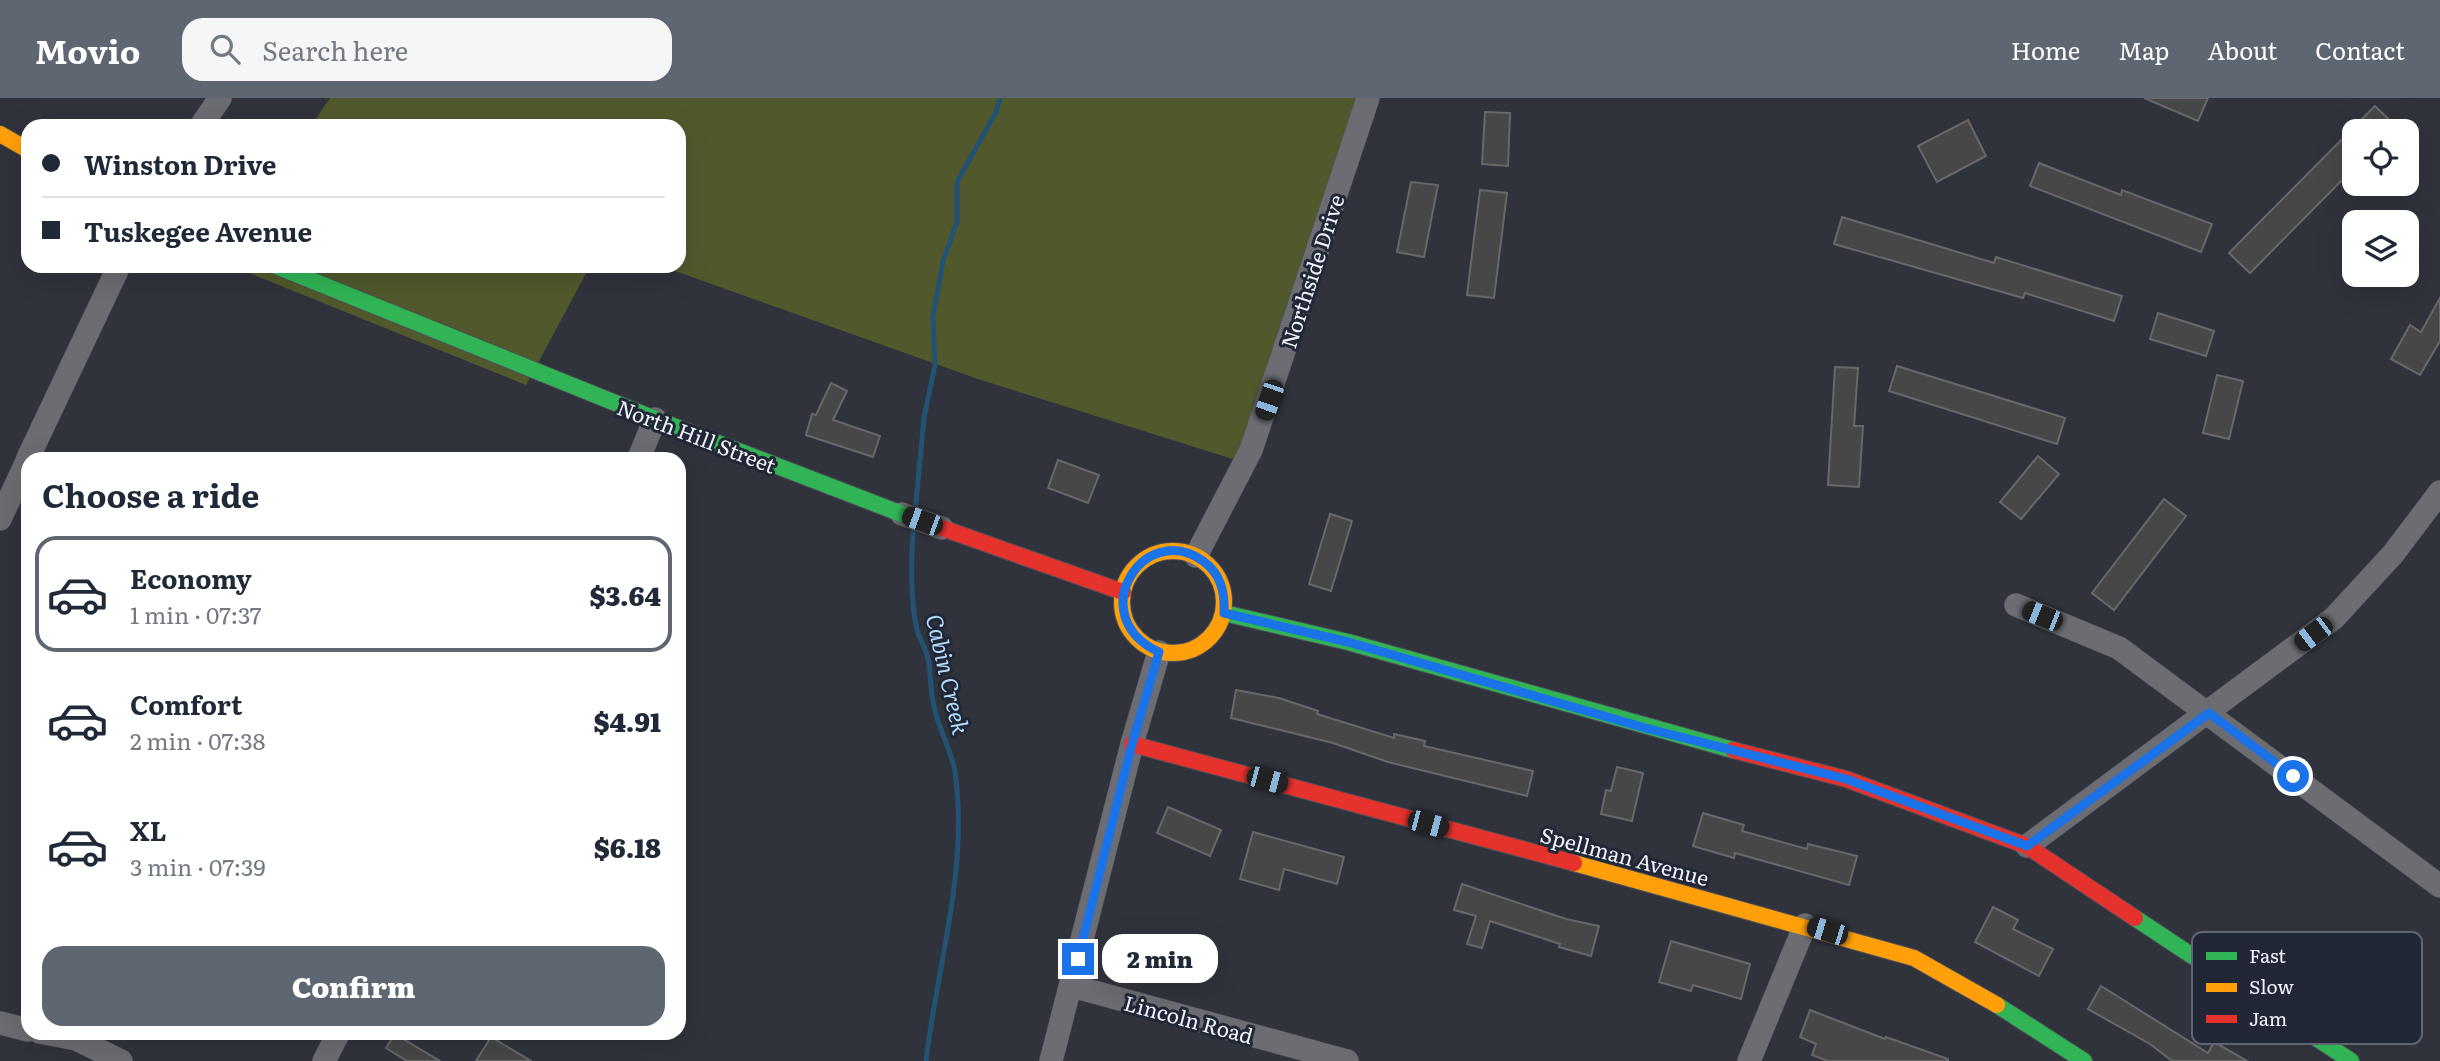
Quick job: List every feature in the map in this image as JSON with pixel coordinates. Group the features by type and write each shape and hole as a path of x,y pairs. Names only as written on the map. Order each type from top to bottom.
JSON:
{"street":[{"path":"206,119 220,98"},
{"name":"Northside Drive","path":"1196,556 1251,450 1368,98"},
{"path":"0,134 21,146"},
{"path":"31,452 116,273"},
{"name":"North Hill Street","path":"293,273 655,419 902,514 1123,592"},
{"path":"641,452 655,419"},
{"path":"0,519 21,474"},
{"path":"2027,846 2334,618 2393,554 2440,492"},
{"path":"1181,551 1196,556 1210,566 1220,579 1225,596 1224,613 1218,629 1207,642 1192,651 1176,654 1159,652 1145,646 1126,622 1123,592 1138,565 1151,556 1181,551"},
{"path":"2016,605 2119,648 2440,886"},
{"path":"1224,613 1348,642 1649,729 1846,779 2027,846 2192,955"},
{"path":"1051,1061 1132,744 1159,652"},
{"name":"Spellman Avenue","path":"1132,744 1805,925 1914,958 1981,993 2084,1061"},
{"path":"1749,1061 1805,925"},
{"name":"Lincoln Road","path":"1072,986 1347,1061"},
{"path":"0,1023 21,1028"},
{"path":"78,1040 121,1061"},
{"path":"324,1061 335,1040"},
{"path":"2325,1044 2351,1061"}],"green space":[{"path":"330,98 1369,98 1255,466 978,379 681,273 686,273 686,119 316,119"},
{"path":"249,273 586,273 526,385"}],"building":[{"path":"2144,98 2208,98 2198,121"},
{"path":"2375,106 2389,119 2362,119"},
{"path":"1485,112 1510,113 1508,166 1482,164"},
{"path":"1968,120 1986,156 1937,182 1918,146"},
{"path":"2342,139 2342,180 2250,273 2229,253"},
{"path":"2039,163 2121,195 2122,190 2212,224 2201,252 2030,186"},
{"path":"1411,182 1438,185 1424,257 1397,252"},
{"path":"1480,190 1507,193 1494,298 1467,295"},
{"path":"1842,217 1994,263 1996,257 2122,296 2114,321 2025,293 2023,298 1834,244"},
{"path":"2440,298 2440,341 2420,375 2391,359 2410,325 2421,332"},
{"path":"2158,313 2214,331 2206,356 2150,339"},
{"path":"1897,366 2065,418 2057,444 1889,391"},
{"path":"1835,367 1858,368 1854,426 1863,426 1859,487 1828,485"},
{"path":"2217,375 2243,381 2229,439 2203,433"},
{"path":"831,383 847,391 833,420 880,436 873,457 806,435 812,414 816,415"},
{"path":"2038,456 2059,474 2021,519 2000,502"},
{"path":"1058,460 1099,475 1088,503 1048,488"},
{"path":"2164,499 2186,516 2114,610 2092,593"},
{"path":"1330,514 1352,521 1331,591 1309,584"},
{"path":"1236,690 1279,698 1318,711 1317,714 1394,738 1394,734 1425,741 1424,746 1533,771 1527,796 1388,762 1333,743 1231,718"},
{"path":"1617,767 1643,773 1632,821 1601,814 1606,790 1611,791"},
{"path":"1168,807 1221,830 1210,856 1157,833"},
{"path":"1703,813 1744,825 1742,831 1807,849 1808,844 1857,856 1849,885 1735,853 1734,858 1693,846"},
{"path":"1253,832 1344,857 1337,884 1284,869 1279,890 1240,879"},
{"path":"1462,884 1566,919 1599,926 1591,956 1490,921 1482,948 1467,944 1476,916 1454,910"},
{"path":"1993,907 2018,920 2013,929 2053,949 2039,976 1975,942"},
{"path":"1671,941 1750,964 1741,999 1693,985 1691,991 1659,982"},
{"path":"2101,986 2208,1053 2213,1044 2217,1044 2247,1061 2172,1061 2150,1044 2088,1009"},
{"path":"1810,1010 1948,1061 1828,1061 1812,1055 1816,1044 1800,1037"},
{"path":"391,1040 405,1040 440,1061 407,1061 386,1048"},
{"path":"489,1040 496,1040 531,1061 476,1061"}],"waterway":[{"name":"Cabin Creek","path":"915,513 924,418 935,365 933,317 943,261 957,222 957,182 996,112 1000,98"},
{"name":"Cabin Creek","path":"914,523 912,576 915,618 928,659 936,714 953,763 958,808 955,881 926,1061"}],"traffic: fast":[{"path":"293,273 655,419 902,514"},
{"path":"1224,613 1348,642 1733,750"},
{"path":"2135,918 2192,956"},
{"path":"1997,1005 2084,1061"},
{"path":"2325,1044 2351,1061"}],"traffic: slow":[{"path":"0,134 21,146"},
{"path":"1173,551 1193,555 1209,566 1220,582 1224,602 1220,622 1209,638 1193,649 1173,653 1153,649 1137,638 1126,622 1122,602 1126,582 1137,566 1153,555 1173,551"},
{"path":"1574,863 1914,958 1997,1005"}],"traffic: jam":[{"path":"942,528 1123,592"},
{"path":"1132,744 1574,863"},
{"path":"1733,750 1846,779 2027,846 2135,918"}],"route":[{"path":"1078,959 1132,744 1159,652 1145,646 1126,622 1122,607 1123,592 1138,565 1151,556 1166,552 1181,551 1196,556 1210,566 1220,579 1225,596 1224,613 1348,642 1649,729 1846,779 2027,846 2209,713 2293,776"}]}
